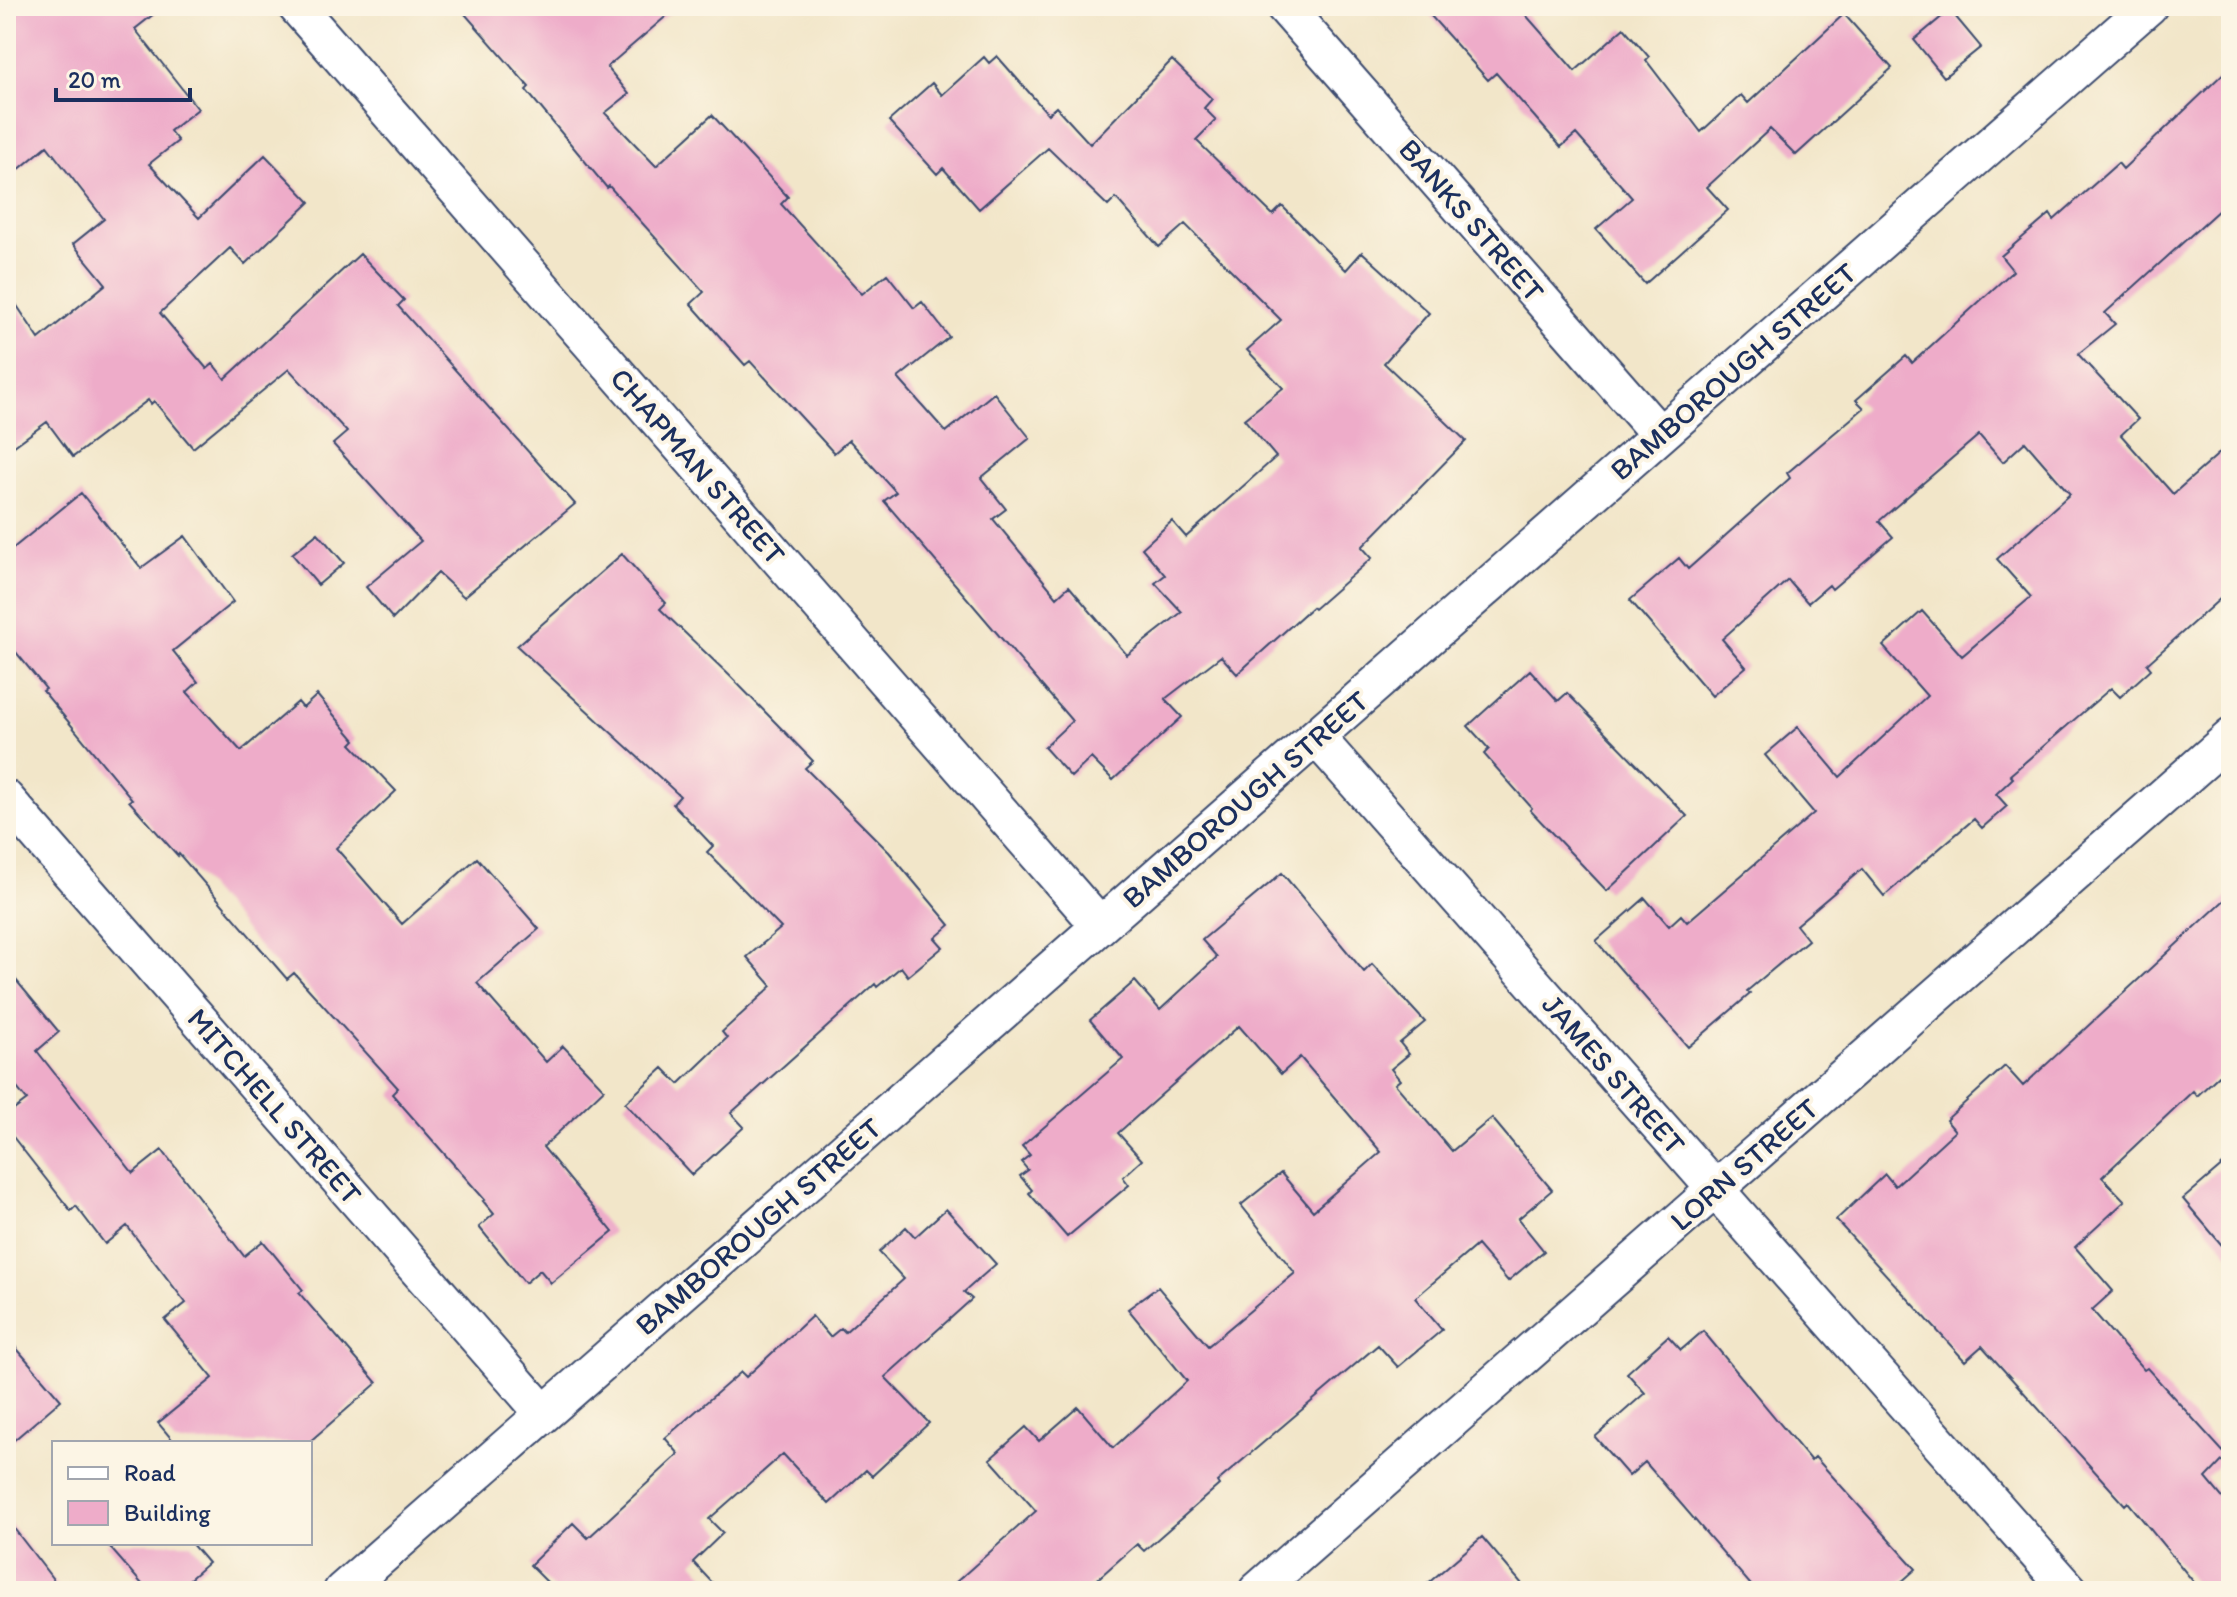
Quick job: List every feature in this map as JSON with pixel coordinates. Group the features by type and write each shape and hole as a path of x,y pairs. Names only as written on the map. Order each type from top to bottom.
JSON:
{"street":[{"name":"CHAPMAN STREET","path":"296,6 1100,926"},
{"name":"BANKS STREET","path":"1284,6 1660,435"},
{"name":"BAMBOROUGH STREET","path":"342,1591 2149,6"},
{"name":"JAMES STREET","path":"1316,737 2070,1591"},
{"name":"LORN STREET","path":"1257,1591 2231,737"},
{"name":"MITCHELL STREET","path":"6,799 544,1414"}],"building":[{"path":"6,6 164,6 135,29 198,109 170,131 178,141 149,164 199,218 265,155 310,202 245,264 230,248 160,313 207,369 213,364 225,379 360,254 404,300 398,306 575,504 464,597 438,573 393,619 366,587 421,541 333,444 347,432 289,369 193,448 154,401 151,404 148,400 73,457 47,422 6,452 6,289 39,339 106,284 73,244 104,219 47,146 6,180"},
{"path":"458,6 678,6 607,67 629,94 605,113 656,166 712,115 788,197 781,204 862,294 887,274 914,308 922,302 949,337 898,378 946,432 994,393 1030,438 981,478 1006,509 993,519 1057,597 1069,586 1127,655 1182,612 1155,583 1165,575 1142,548 1172,521 1186,537 1276,457 1244,419 1283,388 1247,350 1281,320 1185,224 1159,247 1116,198 1108,206 1048,148 979,209 943,168 937,174 889,121 932,83 942,95 984,57 989,63 997,56 1048,114 1056,107 1090,144 1172,60 1212,99 1204,108 1216,120 1196,140 1273,215 1282,206 1346,270 1362,252 1429,313 1384,363 1466,441 1362,547 1372,558 1314,609 1312,607 1237,674 1221,656 1165,699 1182,717 1113,780 1091,758 1071,777 1044,747 1072,721 884,501 896,492 849,440 834,453 750,361 745,365 691,304 704,292 609,186 607,188 526,90 529,87"},
{"path":"1422,6 1518,6 1575,71 1624,28 1649,57 1646,60 1701,132 1741,95 1748,103 1844,14 1892,68 1796,155 1770,129 1707,187 1728,210 1645,284 1596,229 1632,198 1576,134 1561,147 1496,73 1488,80"},
{"path":"1950,10 1981,47 1944,77 1914,40"},
{"path":"2231,66 2231,199 2105,313 2115,324 2078,354 2138,419 2121,435 2173,494 2231,443 2231,589 2147,664 2151,669 2120,697 2111,688 2010,775 2013,778 1996,794 2007,806 1982,828 1974,819 1884,896 1862,869 1796,925 1808,940 1747,991 1750,994 1688,1047 1596,941 1645,898 1669,926 1681,915 1687,922 1814,813 1765,755 1798,727 1840,777 1927,696 1883,646 1922,611 1962,656 2031,597 1997,559 2070,494 2025,442 2003,462 1979,435 1879,521 1893,537 1832,589 1829,585 1808,603 1788,580 1722,639 1746,667 1712,696 1630,600 1679,558 1688,569 1790,478 1787,473 1864,408 1856,400 1906,356 1912,363 2013,271 2001,256 2050,214 2054,220 2118,163 2123,169"},
{"path":"81,493 141,568 185,536 233,602 173,651 198,682 187,692 241,751 298,702 303,708 317,695 355,740 351,744 396,791 336,848 402,924 477,858 539,929 477,983 546,1062 563,1046 604,1089 543,1147 613,1232 551,1283 540,1270 525,1283 479,1227 494,1214 485,1200 392,1094 398,1088 294,973 287,979 129,801 132,799 43,691 46,689 6,640 6,554"},
{"path":"318,533 344,563 318,585 292,554"},
{"path":"622,554 666,603 660,609 813,761 805,768 889,852 950,925 935,938 943,947 908,976 901,967 877,987 875,984 731,1113 744,1127 692,1175 625,1103 663,1068 679,1084 727,1038 722,1032 772,986 747,957 781,928 707,852 713,846 673,804 680,796 517,646"},
{"path":"1530,670 1558,701 1567,693 1687,816 1607,891 1530,810 1532,808 1484,754 1489,749 1468,726"},
{"path":"1282,873 1364,972 1372,964 1425,1022 1400,1043 1409,1054 1391,1069 1400,1080 1395,1084 1452,1151 1492,1118 1552,1190 1518,1219 1544,1251 1508,1281 1477,1245 1415,1298 1442,1330 1398,1367 1378,1345 1217,1482 1219,1485 1144,1551 1137,1544 1084,1591 946,1591 1036,1511 990,1459 1026,1427 1039,1441 1078,1407 1113,1448 1187,1381 1128,1309 1158,1287 1208,1346 1295,1273 1241,1205 1281,1173 1313,1211 1381,1152 1300,1057 1281,1074 1239,1026 1118,1133 1142,1160 1123,1177 1129,1185 1067,1237 1029,1193 1032,1190 1020,1176 1028,1170 1021,1162 1030,1155 1022,1146 1123,1059 1090,1020 1135,981 1160,1010 1217,957 1202,940"},
{"path":"2231,894 2231,1064 2197,1096 2193,1091 2102,1177 2125,1201 2075,1247 2113,1291 2092,1310 2144,1370 2147,1368 2227,1456 2206,1478 2231,1508 2231,1591 2201,1591 2128,1502 2125,1505 1982,1346 1965,1361 1836,1220 1885,1174 1895,1186 1955,1131 1946,1120 2005,1066 2023,1086"},
{"path":"6,968 59,1032 37,1051 133,1173 162,1150 244,1256 263,1241 303,1290 299,1293 377,1383 310,1441 173,1441 158,1423 213,1378 165,1320 186,1303 127,1226 105,1244 76,1206 71,1211 6,1128 6,1116 27,1100 6,1075"},
{"path":"2231,1158 2231,1256 2183,1199"},
{"path":"946,1209 996,1264 964,1292 972,1299 885,1377 929,1423 872,1476 866,1470 829,1504 783,1454 709,1519 723,1533 693,1562 720,1591 556,1591 530,1565 573,1523 588,1538 679,1454 665,1438 741,1372 746,1377 812,1316 830,1337 841,1328 845,1332 904,1279 879,1252 906,1227 915,1237"},
{"path":"1703,1331 1811,1461 1815,1457 1916,1569 1891,1591 1756,1591 1645,1462 1629,1476 1595,1437 1645,1393 1627,1373 1668,1336 1681,1350"},
{"path":"6,1336 61,1400 6,1447"},
{"path":"6,1518 62,1591 6,1591"},
{"path":"1482,1537 1528,1591 1419,1591"},
{"path":"108,1545 193,1545 208,1563 176,1591 148,1591"}]}
